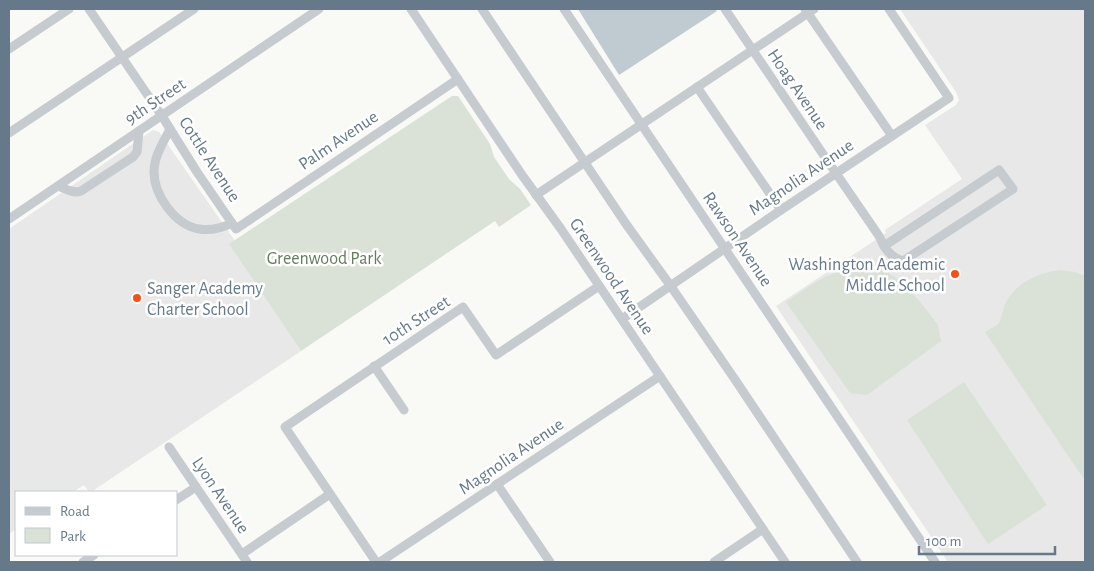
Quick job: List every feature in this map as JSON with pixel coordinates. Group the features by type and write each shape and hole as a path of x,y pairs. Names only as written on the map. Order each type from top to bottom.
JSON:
{"street":[{"path":"9,49 68,9"},
{"name":"Cottle Avenue","path":"89,9 234,226"},
{"path":"9,133 194,9"},
{"name":"9th Street","path":"9,219 319,9"},
{"name":"Greenwood Avenue","path":"411,9 785,562"},
{"path":"482,9 857,562"},
{"name":"Rawson Avenue","path":"564,9 935,562"},
{"name":"Hoag Avenue","path":"725,9 837,173 884,246"},
{"name":"Magnolia Avenue","path":"622,319 949,98 889,9"},
{"path":"536,195 753,50 809,10 892,136"},
{"name":"Palm Avenue","path":"170,129 157,153 154,172 156,189 166,206 180,220 198,229 220,229 234,226 458,79"},
{"path":"698,87 781,210"},
{"path":"58,186 76,193 126,162 137,152 139,131"},
{"path":"999,170 1012,189 904,261 897,259 887,252 884,246 999,170"},
{"name":"10th Street","path":"330,494 285,427 464,307 496,355 599,286"},
{"path":"374,366 404,410"},
{"name":"Magnolia Avenue","path":"380,562 660,376"},
{"name":"Lyon Avenue","path":"169,447 244,558"},
{"path":"497,484 550,562"},
{"path":"178,499 196,486"},
{"path":"244,558 330,494 376,562"},
{"path":"714,562 763,529"}],"shaded area":[{"path":"578,9 715,9 717,11 619,75"},
{"name":"Washington Academic Middle School","path":"900,9 1085,9 1085,562 948,562 776,306 886,233 885,230 962,179 925,125 956,105 959,100 956,92"},
{"name":"Sanger Academy Charter School","path":"153,130 159,132 235,241 230,245 301,351 92,491 88,491 84,485 75,491 15,491 15,530 9,534 9,229"}],"green space":[{"name":"Greenwood Park","path":"452,96 458,96 490,144 494,157 509,179 520,189 531,205 499,227 495,221 301,351 229,244"},
{"path":"865,266 881,269 895,277 907,288 938,325 941,341 867,395 850,393 786,302 829,275 847,268"},
{"path":"1060,270 1075,272 1085,276 1085,479 985,332 999,323 1005,304 1021,284 1044,273"},
{"path":"964,382 1047,505 988,544 907,420"}],"place":[{"name":"Washington Academic Middle School","path":"955,274"},
{"name":"Sanger Academy Charter School","path":"137,298"}]}
